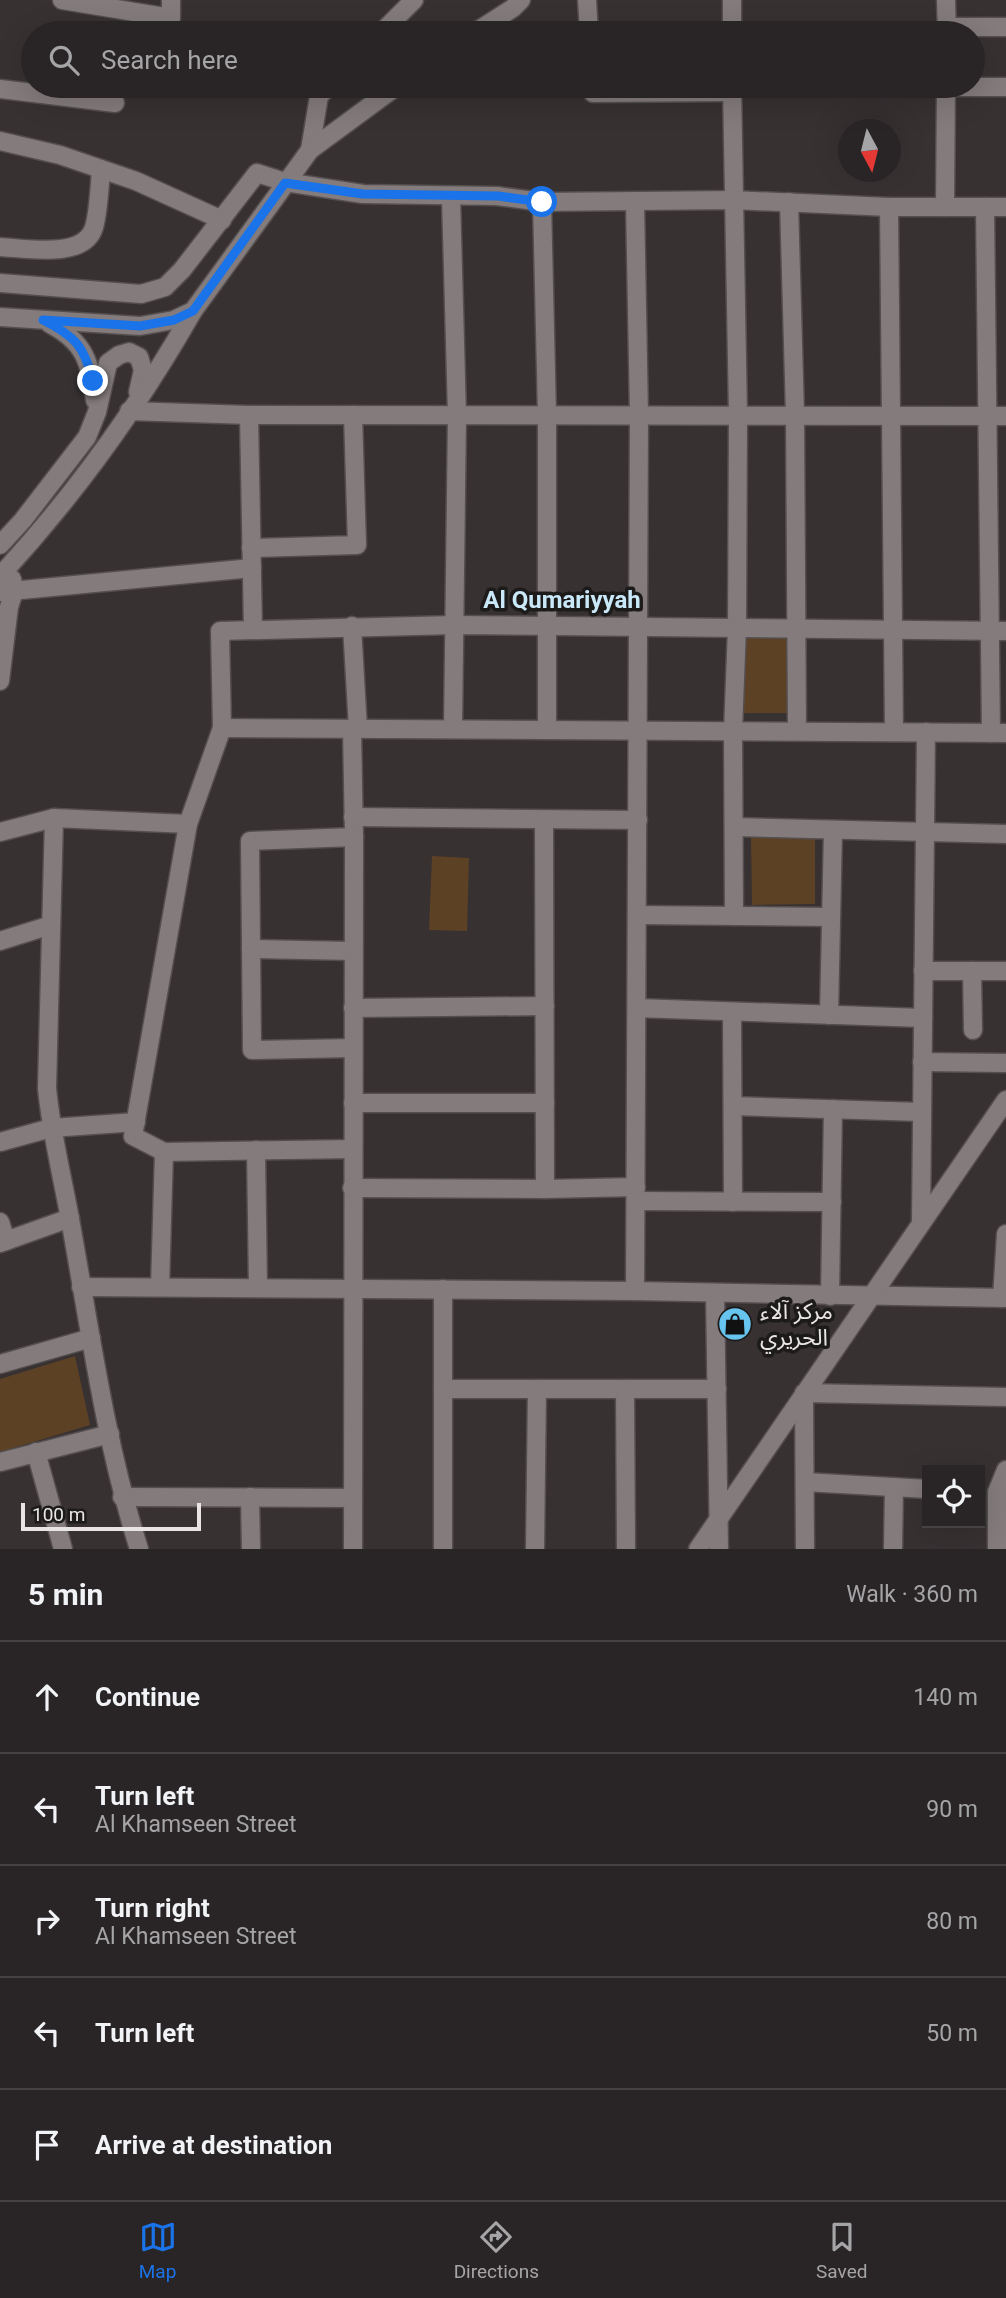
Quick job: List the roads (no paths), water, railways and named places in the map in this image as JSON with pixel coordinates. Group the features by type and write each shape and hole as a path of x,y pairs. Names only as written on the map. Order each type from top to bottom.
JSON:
{"street":[{"path":"62,0 171,18 172,0"},
{"path":"393,21 414,0"},
{"path":"587,0 588,21"},
{"path":"732,0 732,21"},
{"path":"946,0 947,21"},
{"path":"490,21 513,3"},
{"path":"985,28 1006,27"},
{"path":"985,87 1006,87"},
{"path":"0,89 21,92"},
{"path":"74,98 115,103"},
{"path":"310,150 319,98"},
{"path":"0,681 9,607 5,571 71,492 162,365 193,311 310,150 381,98"},
{"path":"732,98 738,415 737,628 733,731 734,916"},
{"path":"945,207 946,98"},
{"path":"0,141 60,155 102,169 222,219"},
{"path":"0,247 73,248 84,241 93,230 102,169"},
{"path":"0,283 141,294 165,287 183,270 257,173 285,183 363,194 498,196 542,202 733,200 1006,207"},
{"path":"452,197 457,415 453,729"},
{"path":"542,202 547,415 547,730"},
{"path":"635,202 639,415 635,1291"},
{"path":"789,202 795,415 797,732"},
{"path":"889,206 894,732"},
{"path":"222,728 998,733 998,631 987,415 985,207"},
{"path":"0,317 140,326 174,320 193,311"},
{"path":"43,320 68,333 81,348 91,373 97,412"},
{"path":"0,545 23,520 87,437 97,412 108,363 129,352 139,357 143,370 140,389 129,411"},
{"path":"129,411 249,415 1006,416"},
{"path":"249,415 253,630"},
{"path":"251,548 357,545 354,415"},
{"path":"7,591 252,568"},
{"path":"353,1149 164,1152 133,1136 188,824 222,728 220,631 454,625 998,631"},
{"path":"352,626 355,729 353,1549"},
{"path":"921,1223 926,732"},
{"path":"353,817 638,820"},
{"path":"0,832 54,818 188,824"},
{"path":"54,818 47,1088 51,1128 122,1497 139,1549"},
{"path":"544,820 545,1189"},
{"path":"734,827 1006,834"},
{"path":"829,1015 833,830"},
{"path":"353,1048 252,1050 250,841 354,837"},
{"path":"637,915 831,917"},
{"path":"0,941 51,925"},
{"path":"251,949 353,951"},
{"path":"923,971 1006,971"},
{"path":"972,971 973,1030"},
{"path":"353,1008 545,1006"},
{"path":"636,1008 923,1018"},
{"path":"732,1012 733,1202"},
{"path":"922,1062 1006,1063"},
{"path":"698,1549 1006,1100"},
{"path":"353,1103 545,1103"},
{"path":"733,1106 921,1112"},
{"path":"830,1296 833,1109"},
{"path":"0,1142 51,1128 136,1122"},
{"path":"256,1150 258,1287"},
{"path":"160,1287 164,1152"},
{"path":"352,1188 545,1189 733,1202 832,1202"},
{"path":"0,1222 3,1242 70,1218"},
{"path":"81,1287 635,1291 1004,1298 1006,1234"},
{"path":"443,1289 443,1549"},
{"path":"715,1293 719,1549"},
{"path":"0,1364 91,1338"},
{"path":"443,1389 717,1389"},
{"path":"535,1549 537,1389"},
{"path":"625,1389 626,1549"},
{"path":"804,1393 1006,1397"},
{"path":"804,1393 805,1549"},
{"path":"0,1462 110,1434"},
{"path":"37,1452 62,1549"},
{"path":"997,1549 988,1492 1006,1470"},
{"path":"805,1482 922,1489"},
{"path":"893,1549 894,1487"},
{"path":"122,1497 353,1498"},
{"path":"250,1497 251,1549"}],"place":[{"name":"مركز آلاء الحريري","path":"735,1324"}],"district":[{"name":"Al Qumariyyah","path":"562,600"}]}
